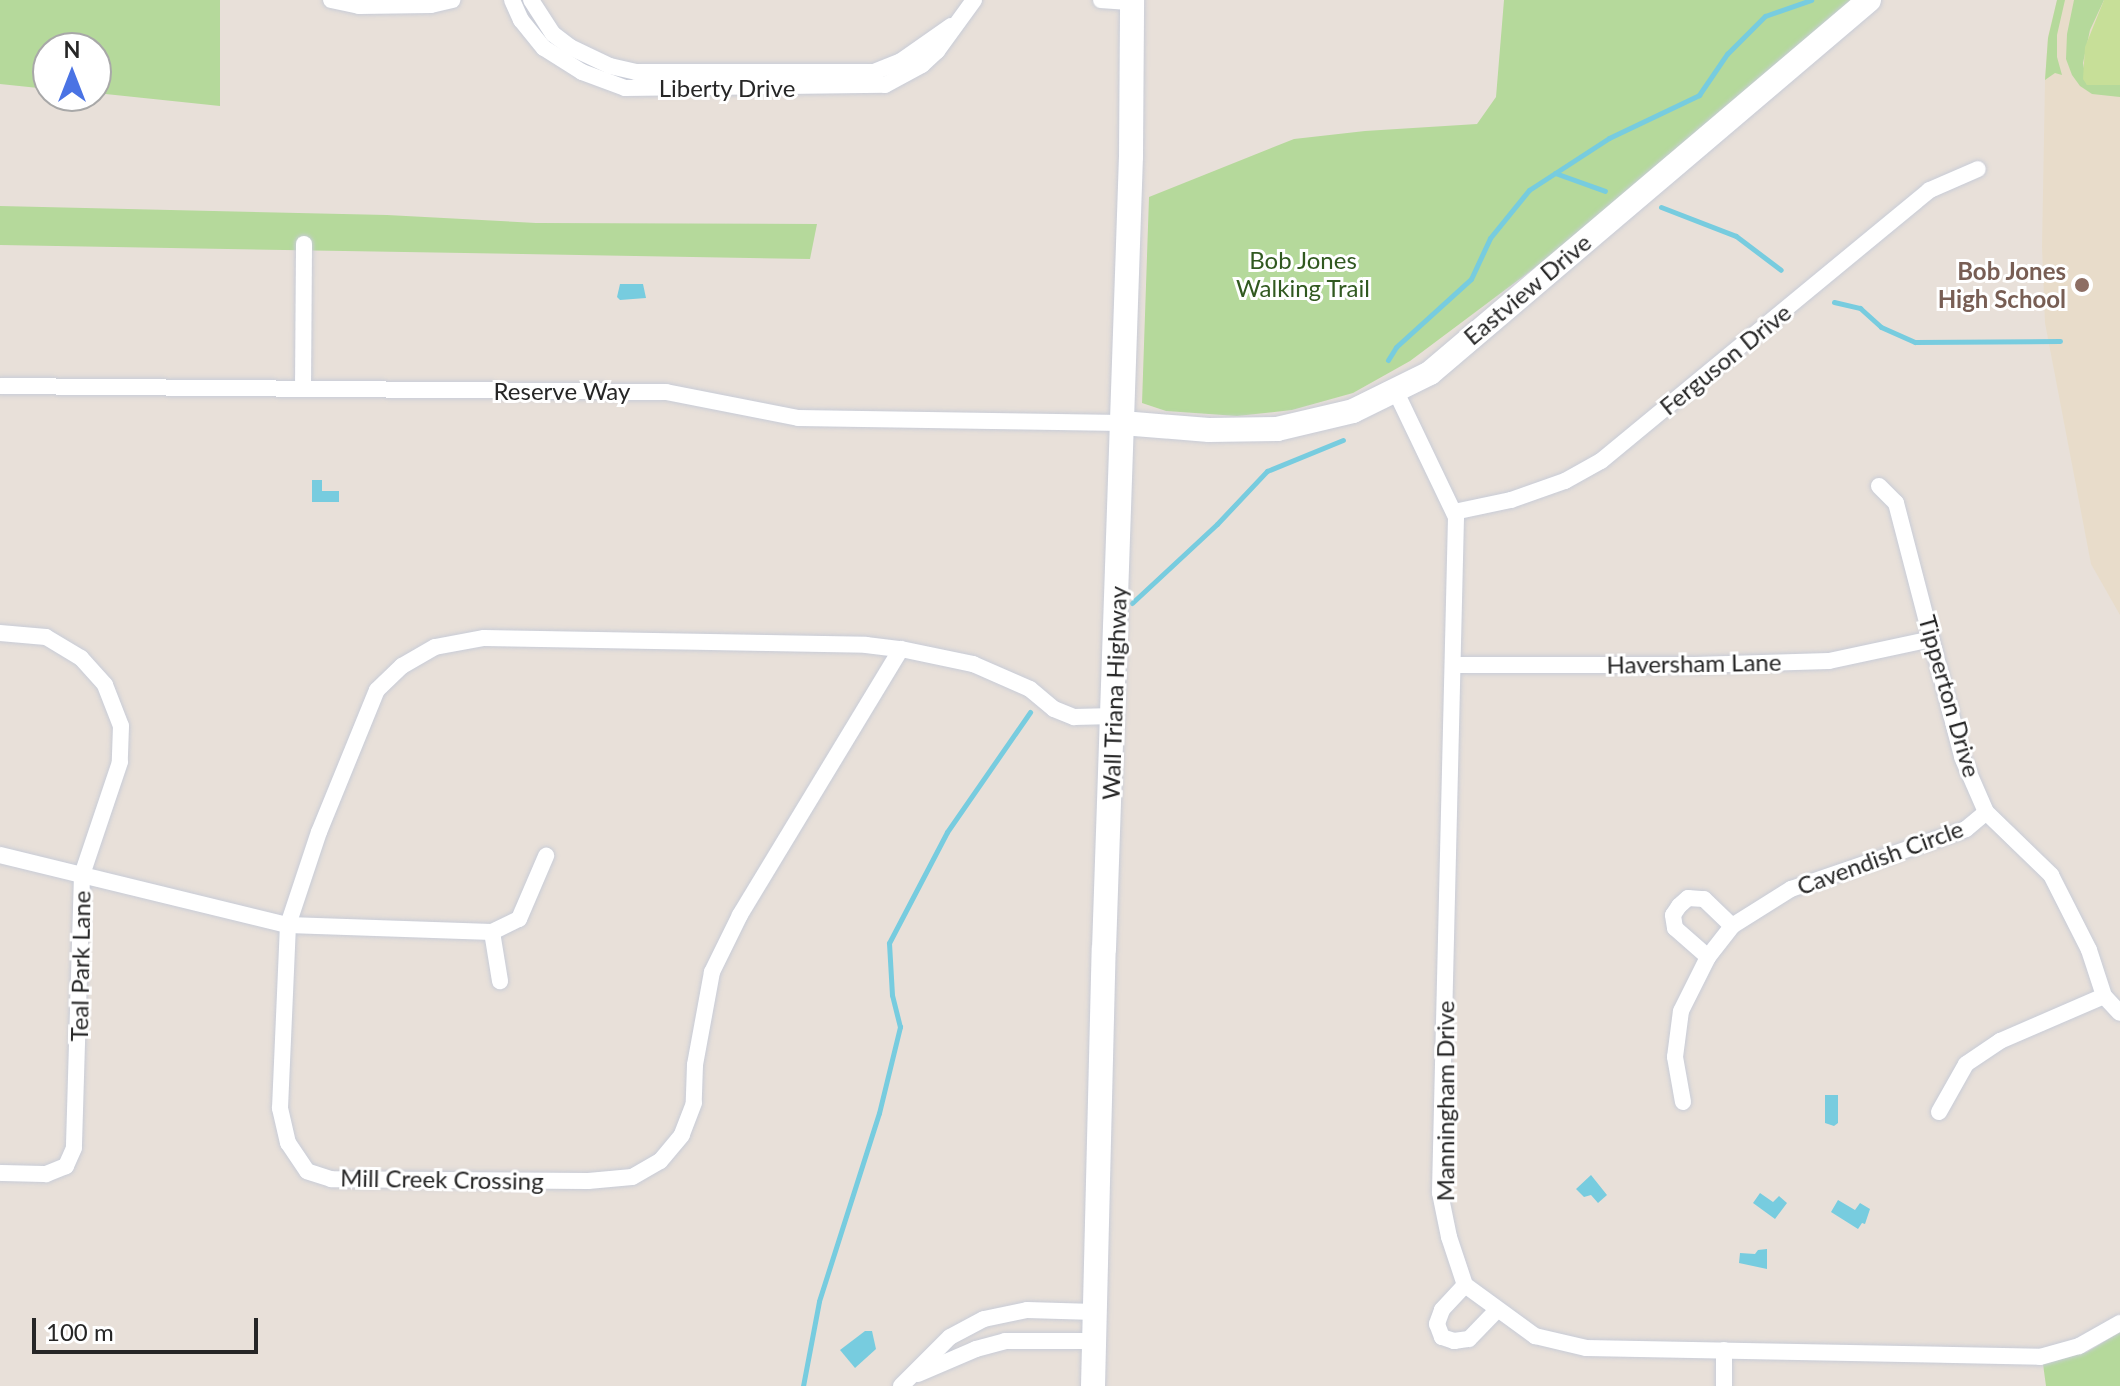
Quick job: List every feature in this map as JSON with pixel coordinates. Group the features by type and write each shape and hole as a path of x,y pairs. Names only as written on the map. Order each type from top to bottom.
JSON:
{"main road":[{"name":"Eastview Drive","path":"1122,423 1209,430 1277,429 1353,411 1430,373 1869,0"},
{"name":"Wall Triana Highway","path":"1093,1386 1104,949 1132,142 1132,1"}],"street":[{"path":"331,0 359,6 431,5 452,0"},
{"name":"Liberty Drive","path":"512,0 521,20 544,48 582,72 625,88 885,85 922,65 937,51 974,0"},
{"name":"Liberty Drive","path":"531,0 553,34 570,47 610,66 636,72 874,72 901,61 953,25"},
{"path":"1101,0 1132,1"},
{"name":"Ferguson Drive","path":"1454,512 1525,495 1565,481 1601,461 1930,190 1978,169"},
{"path":"303,389 304,244"},
{"name":"Reserve Way","path":"0,386 666,392 798,418 1122,423"},
{"name":"Manningham Drive","path":"1396,392 1454,512 1457,558 1440,1193 1465,1285"},
{"name":"Tipperton Drive","path":"1879,486 1896,503 1962,757 1986,812 2051,875 2083,936 2104,996 2120,1013"},
{"name":"Teal Park Lane","path":"0,633 46,637 81,658 105,685 121,726 117,772 82,875 74,1148 66,1166 46,1174 0,1173"},
{"name":"Mill Creek Crossing","path":"901,649 740,915 712,972 695,1065 694,1103 682,1135 660,1161 632,1177 588,1181 331,1179 307,1171 288,1143 280,1108 288,925 319,832 377,690 402,666 435,647 484,638 608,638 901,649 973,664 1030,689 1054,709 1074,717 1114,716"},
{"name":"Haversham Lane","path":"1454,665 1695,665 1829,661 1932,639"},
{"name":"Cavendish Circle","path":"1683,1102 1675,1057 1681,1011 1708,957 1732,926 1791,889 1966,829 1986,812"},
{"path":"0,855 288,925 492,932 519,919 546,856"},
{"path":"1708,957 1675,928 1673,915 1679,906 1688,898 1704,899 1732,926"},
{"path":"492,932 500,981"},
{"path":"1939,1112 1966,1064 2000,1041 2104,996"},
{"path":"1496,1311 1469,1339 1454,1341 1442,1337 1437,1324 1442,1310 1465,1285 1496,1311 1535,1336 1586,1348 2040,1357 2079,1346 2120,1323"},
{"path":"901,1386 950,1337 984,1319 1027,1310 1095,1312"},
{"path":"916,1374 976,1349 1005,1341 1094,1341"},
{"path":"1724,1350 1724,1386"}],"shaded area":[{"name":"Bob Jones High School","path":"2057,0 2120,0 2120,615 2091,564 2045,323 2042,247 2045,80 2048,36"}],"green space":[{"path":"0,0 220,0 220,106 112,95 112,32 32,32 32,87 0,84"},
{"name":"Bob Jones Walking Trail","path":"1504,0 1859,0 1533,269 1410,361 1353,393 1292,410 1237,416 1166,411 1142,403 1149,197 1294,139 1477,124 1496,97"},
{"path":"2057,0 2065,0 2057,35 2057,57 2062,75 2055,73 2045,80 2048,38"},
{"path":"2074,0 2104,0 2090,30 2083,63 2087,85 2120,85 2120,97 2092,94 2080,86 2072,75 2066,59"},
{"path":"2104,0 2120,0 2120,85 2087,85 2083,79 2085,47"},
{"path":"0,206 387,215 536,223 817,224 810,259 0,245"},
{"path":"2120,1332 2120,1386 2046,1386 2043,1364 2087,1352"}],"water":[{"path":"620,284 643,284 646,298 620,300 617,297"},
{"path":"312,480 322,480 322,491 339,491 339,502 312,502"},
{"path":"1825,1095 1838,1095 1838,1123 1834,1126 1825,1123"},
{"path":"1591,1175 1607,1195 1598,1203 1591,1195 1584,1197 1576,1189"},
{"path":"1760,1193 1773,1202 1779,1196 1787,1203 1775,1219 1753,1203"},
{"path":"1838,1200 1855,1210 1860,1203 1870,1209 1865,1224 1862,1223 1858,1229 1831,1212"},
{"path":"1767,1249 1767,1269 1739,1263 1740,1253 1755,1254 1758,1250"},
{"path":"865,1331 872,1331 876,1349 855,1368 840,1350"}],"waterway":[{"path":"1388,360 1396,347 1471,279 1490,238 1529,190 1609,138 1699,95 1727,54 1765,16 1811,0"},
{"path":"1555,173 1605,191"},
{"path":"1661,207 1736,236 1781,270"},
{"path":"1834,302 1860,308 1881,327 1915,342 2060,341"},
{"path":"1132,603 1217,524 1267,471 1343,440"},
{"path":"803,1386 819,1301 879,1113 900,1027 892,995 889,943 947,832 1030,712"}],"place":[{"name":"Bob Jones High School","path":"2082,285"}]}
